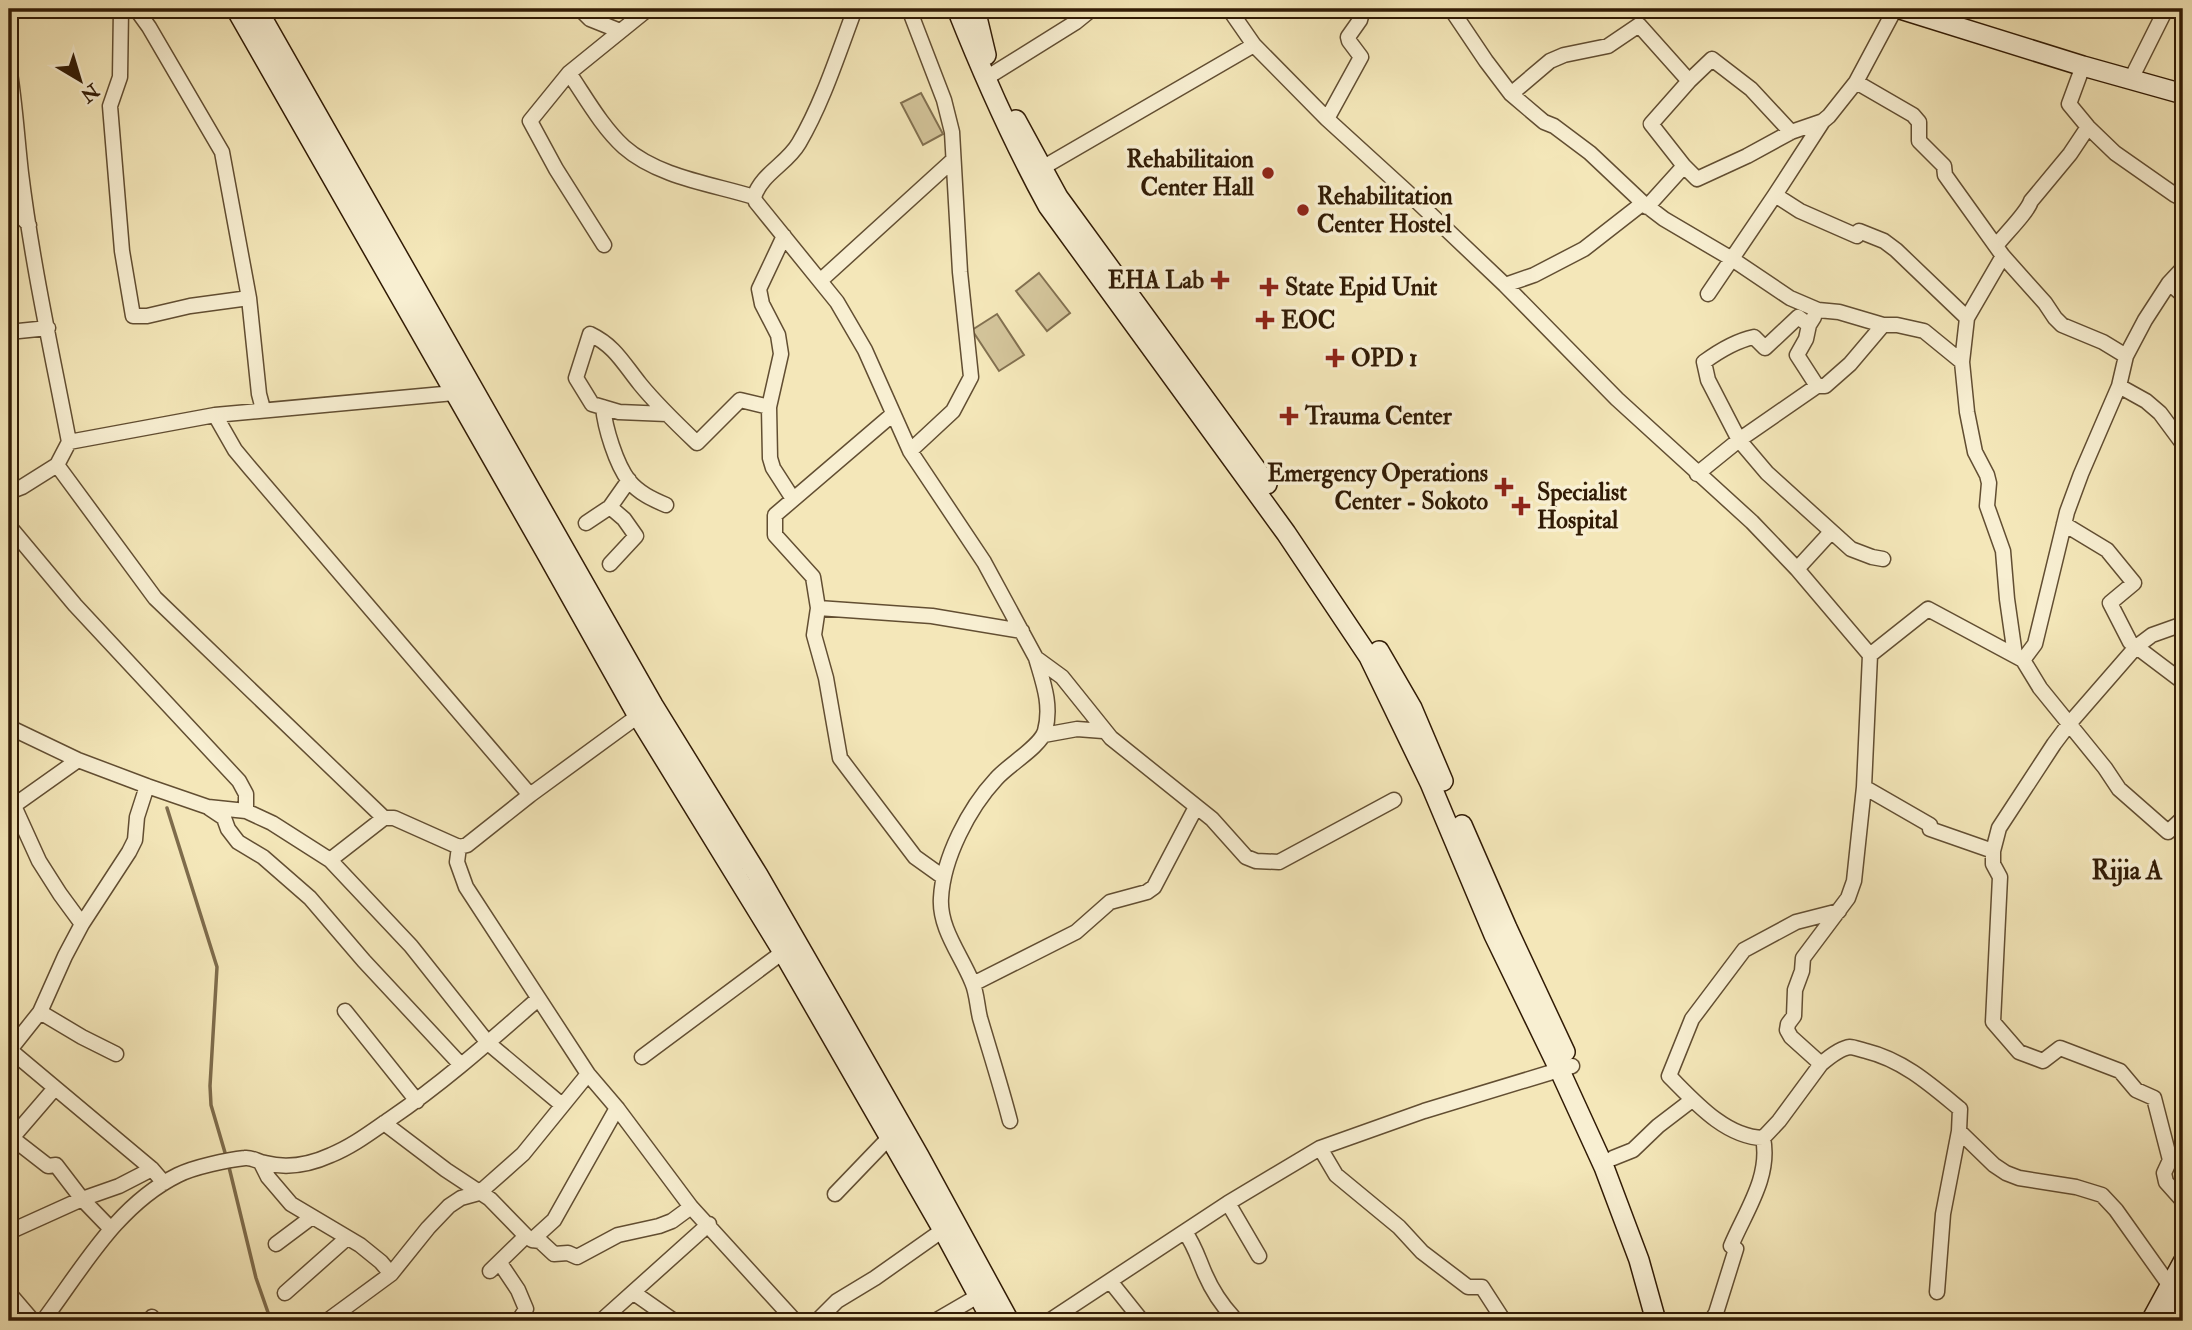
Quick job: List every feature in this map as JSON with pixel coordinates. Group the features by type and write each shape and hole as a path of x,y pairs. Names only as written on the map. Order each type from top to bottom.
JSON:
{"main road":[{"path":"957,9 979,66 1017,149 1048,206 1286,533 1369,657 1430,783 1494,935 1612,1158 1647,1253 1666,1321"},
{"path":"975,9 991,75 1058,197 1294,522 1375,644 1412,708 1566,1069 1639,1260 1656,1321"},
{"path":"1897,9 2183,94"},
{"path":"1928,9 2183,84"},
{"path":"248,11 454,393 638,716 782,952 943,1230 992,1321"},
{"path":"248,11 653,705 758,875 859,1050 1009,1321"},
{"path":"2166,1321 2183,1262"},
{"path":"2151,1321 2176,1287"}],"street":[{"path":"121,9 120,77 110,106 122,251 133,316 249,298"},
{"path":"136,9 222,152 249,298 263,409"},
{"path":"580,9 590,19 620,31"},
{"path":"604,244 555,169 530,121 569,73 648,9"},
{"path":"754,197 763,180 797,147 855,9"},
{"path":"909,9 944,100 952,132 960,272 971,377 953,411 910,450"},
{"path":"991,75 1076,22 1092,9"},
{"path":"1229,9 1254,45 1327,120 1505,285 1617,399 1752,522 1797,569 1870,655 1864,787 1852,892 1803,958 1802,971 1795,990 1794,1016 1787,1030 1791,1037 1821,1064"},
{"path":"1327,120 1362,57 1348,37 1360,20 1363,9"},
{"path":"1451,9 1511,94 1590,153 1645,205 1664,219 1790,298 1818,310 1839,312 1883,325 1897,324 1924,331 1962,362"},
{"path":"1708,294 1823,121 1841,104 1856,82 1897,9"},
{"path":"2135,71 2166,9"},
{"path":"1511,94 1550,61 1564,55 1608,46 1639,25 1689,80"},
{"path":"1042,168 1254,45"},
{"path":"1791,132 1751,89 1712,59 1689,80 1651,124 1697,179 1791,132 1823,121"},
{"path":"2083,66 2069,104 2115,153 2183,199"},
{"path":"9,67 29,225 69,442 57,465 9,492"},
{"path":"569,73 611,133 637,156 672,173 754,197 837,302 865,350 910,450 984,562 1036,658 1047,697 1048,715 1044,735"},
{"path":"1856,82 1913,115 1919,122 1919,141 1944,166 1945,175 1999,251 2062,325 2103,342 2126,356"},
{"path":"2088,127 2070,154 2031,201 2029,208 2009,229 1968,318 1962,362 1967,412 1975,452 1989,483 1987,506 2003,551 2007,599 2019,658 2119,789 2168,832 2183,818"},
{"path":"820,281 953,160"},
{"path":"1505,285 1534,275 1584,249 1645,205 1684,166"},
{"path":"1775,195 1800,211 1857,236 1859,231 1884,241 1968,318"},
{"path":"9,204 29,225"},
{"path":"784,236 760,289 762,304 778,335 780,354 769,407 770,458 773,468 793,499"},
{"path":"2019,658 2035,644 2064,524 2081,474 2119,386 2126,356 2145,320 2169,283 2183,268"},
{"path":"2169,283 2183,295"},
{"path":"1817,386 1797,355 1818,310"},
{"path":"1809,325 1798,317 1765,348 1754,337 1719,351 1704,362 1708,380 1739,440 1767,473 1851,549 1883,559"},
{"path":"1697,474 1739,440 1817,386 1825,386 1850,364 1883,325"},
{"path":"9,332 48,328"},
{"path":"667,414 619,412 592,404 576,377 590,334 605,341 640,384 696,443 740,400 769,407"},
{"path":"2119,386 2160,412 2183,444"},
{"path":"69,442 215,415 454,393"},
{"path":"603,407 605,424 629,480 649,498 666,505"},
{"path":"893,414 775,515 775,536 813,577 818,608 814,635 826,678 840,758 915,857 943,877"},
{"path":"215,415 235,450 530,795"},
{"path":"57,465 155,598 384,818"},
{"path":"586,523 610,506 629,480"},
{"path":"610,506 636,536 610,564"},
{"path":"2064,524 2107,550 2134,583 2110,603 2130,642 2183,682"},
{"path":"9,526 75,604 239,781 246,794 246,811"},
{"path":"1797,569 1831,532"},
{"path":"818,608 932,616 1021,631"},
{"path":"1870,655 1928,609 2019,658"},
{"path":"2183,624 2152,635 2136,647 2069,724 1999,828 1993,851 1993,864 2000,877 1993,1022 2020,1052 2043,1061 2060,1048 2120,1071 2136,1090 2154,1098 2170,1160 2164,1173 2166,1182 2183,1201"},
{"path":"1036,658 1062,677 1103,731 1212,819 1246,857 1268,863 1279,862 1394,800"},
{"path":"330,860 384,818 394,818 459,847 475,840 530,795 638,716"},
{"path":"9,727 78,760 147,786 208,807 246,811 272,823 330,860 411,946 488,1043 562,1105"},
{"path":"1010,1121 973,984 947,932 940,901 943,877 952,848 995,779 1044,735 1077,729 1103,731"},
{"path":"78,760 12,807 39,861 82,924"},
{"path":"13,1046 40,1012 82,924 129,852 135,840 137,817 147,786"},
{"path":"1864,787 1930,825 1930,829 1993,851"},
{"path":"208,807 224,818 238,842 263,857 310,898 372,970 461,1065"},
{"path":"973,984 1076,932 1110,901 1147,892 1154,887 1196,807"},
{"path":"459,847 457,862 466,887 588,1073 691,1207 795,1321"},
{"path":"1839,911 1796,922 1744,950 1692,1019 1670,1076 1692,1100 1735,1132 1751,1138 1763,1138 1779,1121 1821,1064 1827,1058 1849,1048 1879,1055 1909,1069 1960,1109 1959,1131 1943,1214 1937,1292"},
{"path":"642,1057 782,952"},
{"path":"43,1321 125,1212 164,1183 180,1174 249,1157 261,1163 284,1168 321,1159 357,1142 417,1101 538,999"},
{"path":"345,1010 417,1101"},
{"path":"40,1012 116,1054"},
{"path":"9,1027 13,1046 55,1088 152,1169 164,1183"},
{"path":"1049,1321 1228,1203 1320,1148 1424,1111 1566,1069"},
{"path":"327,1321 391,1274 449,1206 461,1198 479,1193 523,1154 588,1073"},
{"path":"55,1088 10,1141 48,1166 56,1166 82,1199 111,1229"},
{"path":"1612,1158 1633,1150 1658,1126 1692,1100"},
{"path":"520,1321 526,1309 518,1290 495,1267 554,1220 617,1108"},
{"path":"384,1124 490,1199 529,1238 540,1241 554,1254 577,1257 618,1235 672,1221 691,1207"},
{"path":"1959,1131 1988,1159 2019,1178 2076,1187 2102,1195 2176,1287"},
{"path":"1711,1321 1736,1249 1731,1247 1756,1194 1766,1157 1763,1138"},
{"path":"835,1194 884,1143"},
{"path":"1320,1148 1336,1175 1399,1227 1422,1252 1468,1287 1482,1287 1504,1321"},
{"path":"261,1163 268,1177 295,1208 372,1254 391,1274"},
{"path":"9,1232 82,1199 119,1186 152,1169"},
{"path":"1228,1203 1259,1256"},
{"path":"276,1244 312,1217"},
{"path":"601,1321 709,1224"},
{"path":"817,1321 837,1301 876,1278 943,1230"},
{"path":"1185,1232 1199,1254 1204,1272 1219,1302 1233,1317"},
{"path":"285,1293 347,1238"},
{"path":"1110,1281 1142,1321"},
{"path":"9,1293 33,1321"},
{"path":"634,1293 674,1321"},
{"path":"935,1321 978,1296"}],"shaded area":[{"path":"921,93 943,134 923,145 901,103"},
{"path":"1039,273 1070,313 1047,331 1016,291"},
{"path":"997,314 1024,355 999,371 972,330"}],"waterway":[{"path":"167,808 217,967 210,1086 211,1105 226,1156"},
{"path":"228,1163 256,1278 271,1321"}],"place":[{"name":"Rehabilitaion Center Hall","path":"1268,173"},
{"name":"Rehabilitation Center Hostel","path":"1303,210"},
{"name":"EHA Lab","path":"1220,280"},
{"name":"State Epid Unit","path":"1269,287"},
{"name":"EOC","path":"1265,320"},
{"name":"OPD 1","path":"1335,358"},
{"name":"Trauma Center","path":"1289,416"},
{"name":"Emergency Operations Center - Sokoto","path":"1504,487"},
{"name":"Specialist Hospital","path":"1521,506"}],"district":[{"name":"Rijia A","path":"2127,871"}]}
